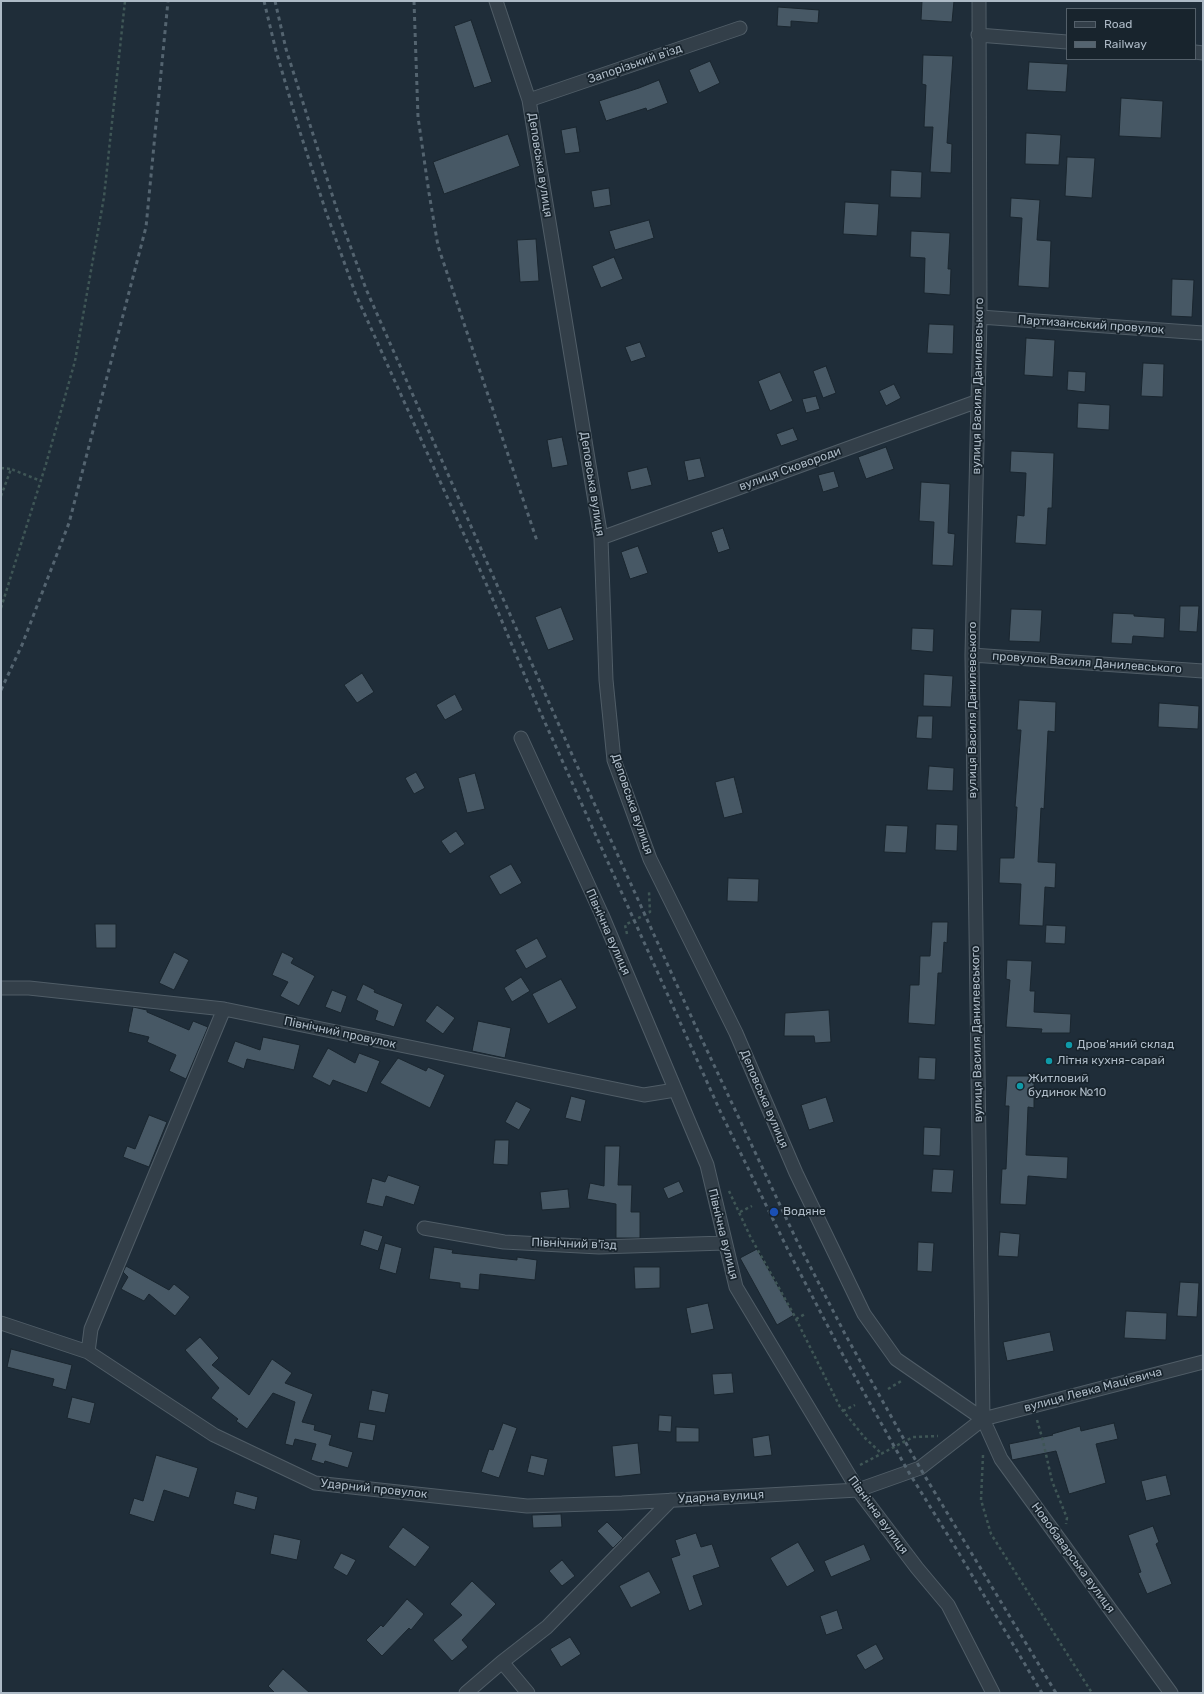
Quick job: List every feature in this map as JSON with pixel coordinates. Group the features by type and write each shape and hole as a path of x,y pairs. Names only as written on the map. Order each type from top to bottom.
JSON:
{"street":[{"name":"Деповська вулиця","path":"496,1 529,100 601,538 606,680 614,760 654,865 736,1033 796,1173 864,1314 896,1359 983,1419"},
{"name":"вулиця Василя Данилевського","path":"979,1 980,317 972,655 983,1419"},
{"name":"Запорізький вʼїзд","path":"529,100 740,28"},
{"path":"978,35 1066,42"},
{"name":"Партизанський провулок","path":"980,317 1203,333"},
{"name":"вулиця Сковороди","path":"601,538 978,401"},
{"name":"провулок Василя Данилевського","path":"972,655 1203,671"},
{"name":"Північна вулиця","path":"521,738 602,915 707,1165 736,1287 858,1490 917,1568 948,1605 993,1693"},
{"name":"Північний провулок","path":"1,988 29,988 224,1009 644,1095 675,1090"},
{"path":"88,1352 91,1329 224,1009"},
{"name":"Північний в'їзд","path":"424,1228 504,1242 599,1247 725,1243"},
{"name":"Ударний провулок","path":"2,1322 88,1352 214,1435 315,1483 527,1506 671,1500"},
{"name":"вулиця Левка Мацієвича","path":"983,1419 1203,1362"},
{"name":"Ударна вулиця","path":"466,1693 502,1662 547,1627 671,1500 858,1490 920,1468 983,1419"},
{"name":"Новобаварська вулиця","path":"983,1419 1001,1459 1171,1693"},
{"path":"502,1662 528,1693"}],"path":[{"path":"1,608 41,481 75,361 104,197 125,1"},
{"path":"1,468 11,469 41,481"},
{"path":"1,496 11,469"},
{"path":"627,937 625,925 650,912 649,892 654,865"},
{"path":"726,1185 750,1236 796,1319 843,1411 865,1438 882,1454"},
{"path":"740,1212 752,1206"},
{"path":"796,1319 805,1314"},
{"path":"888,1389 892,1387"},
{"path":"843,1411 855,1405"},
{"path":"1032,1406 1043,1441 1052,1481 1067,1518 1061,1541"},
{"path":"909,1434 911,1438"},
{"path":"884,1448 886,1452"},
{"path":"983,1452 981,1500 990,1534 1092,1693"}],"building":[{"path":"922,1 954,1 952,22 921,20"},
{"path":"778,7 819,10 818,23 791,21 791,27 777,26"},
{"path":"471,20 492,82 474,88 454,26"},
{"path":"923,55 953,56 947,143 952,144 951,173 930,172 933,127 924,127 926,85 922,84"},
{"path":"710,61 720,83 699,93 689,70"},
{"path":"1029,62 1068,64 1066,92 1027,90"},
{"path":"659,80 668,103 647,111 646,108 606,121 599,101"},
{"path":"1121,98 1163,101 1161,138 1119,136"},
{"path":"576,127 580,152 565,154 561,130"},
{"path":"1026,133 1061,135 1059,165 1025,164"},
{"path":"508,134 520,166 444,194 433,162"},
{"path":"1067,157 1095,158 1092,198 1065,196"},
{"path":"891,170 922,172 921,198 890,197"},
{"path":"609,188 611,205 594,208 591,191"},
{"path":"1011,198 1040,200 1037,240 1051,241 1049,288 1018,286 1022,218 1010,217"},
{"path":"845,202 879,204 877,236 843,234"},
{"path":"649,220 654,238 615,250 609,231"},
{"path":"911,231 950,233 948,269 951,269 950,295 924,293 925,258 910,257"},
{"path":"536,239 539,281 520,282 517,240"},
{"path":"614,257 623,279 601,288 592,266"},
{"path":"1172,279 1194,280 1192,317 1171,316"},
{"path":"929,324 954,325 953,354 927,353"},
{"path":"1026,338 1055,340 1053,377 1024,375"},
{"path":"640,342 646,357 631,362 625,347"},
{"path":"1143,363 1164,364 1163,397 1141,396"},
{"path":"826,366 836,393 823,398 813,371"},
{"path":"1068,371 1086,372 1085,392 1067,390"},
{"path":"780,372 793,401 770,411 758,381"},
{"path":"894,384 901,398 886,406 879,391"},
{"path":"816,396 820,409 806,413 802,399"},
{"path":"1078,403 1110,405 1109,430 1077,428"},
{"path":"793,428 798,440 781,446 776,434"},
{"path":"562,437 568,465 552,468 547,440"},
{"path":"886,447 894,469 866,479 858,457"},
{"path":"1011,451 1054,453 1052,508 1048,508 1046,545 1015,543 1017,515 1024,516 1026,473 1010,472"},
{"path":"700,458 705,477 688,481 684,461"},
{"path":"647,467 652,485 631,490 627,472"},
{"path":"834,471 839,487 823,492 818,475"},
{"path":"921,482 950,484 948,533 955,534 953,566 932,565 934,522 919,521"},
{"path":"723,528 730,549 718,553 711,532"},
{"path":"638,546 648,573 630,579 621,552"},
{"path":"1180,606 1199,606 1197,632 1179,631"},
{"path":"561,607 574,640 548,650 535,617"},
{"path":"1011,609 1042,610 1040,642 1009,641"},
{"path":"1113,613 1165,618 1164,638 1133,636 1132,644 1111,643"},
{"path":"912,628 934,629 933,652 911,650"},
{"path":"362,673 374,692 357,703 344,685"},
{"path":"924,674 953,676 951,707 923,706"},
{"path":"455,694 463,710 445,720 436,705"},
{"path":"1019,700 1056,702 1055,732 1048,731 1044,809 1041,808 1038,862 1056,863 1055,888 1045,887 1043,926 1019,925 1021,884 999,883 1000,858 1014,858 1017,807 1015,807 1021,730 1017,730"},
{"path":"1159,703 1199,706 1198,729 1158,727"},
{"path":"918,716 933,716 932,739 916,738"},
{"path":"929,766 954,768 953,791 927,790"},
{"path":"416,772 425,788 414,794 405,778"},
{"path":"475,773 485,809 467,813 458,778"},
{"path":"734,777 743,813 724,818 715,782"},
{"path":"936,824 958,825 957,851 935,850"},
{"path":"886,825 908,826 906,853 884,852"},
{"path":"456,831 465,844 450,854 441,841"},
{"path":"511,864 522,883 500,895 489,876"},
{"path":"728,878 759,879 758,902 727,901"},
{"path":"932,922 948,922 947,943 944,942 942,973 938,973 935,1025 908,1023 910,985 919,985 920,956 930,956"},
{"path":"95,924 116,924 116,948 96,948"},
{"path":"1046,925 1066,926 1065,944 1045,943"},
{"path":"537,938 547,957 526,969 515,950"},
{"path":"174,952 189,960 174,990 159,983"},
{"path":"282,952 294,958 291,963 315,976 299,1006 280,996 288,982 272,975"},
{"path":"1007,960 1032,961 1030,991 1035,991 1034,1012 1071,1014 1070,1033 1041,1033 1042,1029 1006,1027 1010,980 1006,979"},
{"path":"521,977 530,991 512,1002 504,988"},
{"path":"561,979 577,1008 548,1024 532,994"},
{"path":"363,984 375,990 374,992 403,1004 394,1027 375,1020 378,1011 356,1000"},
{"path":"332,990 347,996 341,1013 325,1007"},
{"path":"437,1005 455,1018 443,1034 425,1021"},
{"path":"133,1007 147,1010 147,1012 189,1030 193,1021 208,1027 186,1079 169,1071 176,1055 147,1042 149,1037 128,1032"},
{"path":"829,1010 831,1042 815,1043 814,1036 784,1036 785,1013"},
{"path":"478,1021 511,1028 505,1058 472,1051"},
{"path":"263,1037 300,1045 294,1070 247,1059 244,1069 227,1062 235,1041 260,1050"},
{"path":"328,1048 355,1063 359,1053 380,1061 367,1093 333,1080 330,1086 312,1077"},
{"path":"919,1057 936,1058 935,1080 918,1079"},
{"path":"398,1058 426,1071 428,1067 445,1075 430,1108 380,1083"},
{"path":"1007,1076 1034,1076 1034,1108 1028,1107 1026,1155 1068,1157 1067,1179 1028,1176 1026,1205 1000,1204 1002,1169 1006,1169 1009,1106 1005,1106"},
{"path":"571,1096 586,1100 581,1122 565,1118"},
{"path":"826,1097 834,1122 809,1130 801,1105"},
{"path":"516,1101 531,1109 519,1130 505,1122"},
{"path":"149,1115 167,1122 149,1167 123,1157 127,1146 135,1149"},
{"path":"924,1127 941,1128 940,1156 923,1155"},
{"path":"495,1140 509,1140 508,1165 493,1164"},
{"path":"605,1146 620,1146 618,1185 632,1185 631,1212 640,1212 640,1238 616,1238 616,1204 587,1199 590,1183 604,1186"},
{"path":"933,1169 954,1170 952,1193 931,1192"},
{"path":"388,1175 420,1186 414,1205 386,1196 383,1207 366,1203 372,1178 385,1182"},
{"path":"679,1181 684,1192 668,1199 663,1188"},
{"path":"568,1189 570,1208 542,1210 540,1192"},
{"path":"364,1230 383,1236 378,1251 360,1245"},
{"path":"1000,1232 1020,1234 1018,1257 998,1256"},
{"path":"918,1242 934,1243 932,1272 917,1271"},
{"path":"385,1243 402,1248 396,1274 379,1269"},
{"path":"434,1247 453,1250 452,1253 517,1260 517,1257 537,1260 535,1280 480,1274 479,1290 460,1288 460,1283 429,1279"},
{"path":"757,1249 794,1315 777,1325 740,1258"},
{"path":"126,1266 169,1290 174,1284 190,1297 175,1316 149,1294 144,1301 121,1289 128,1277 123,1272"},
{"path":"634,1267 660,1267 660,1288 635,1289"},
{"path":"1180,1282 1199,1283 1197,1317 1177,1316"},
{"path":"708,1303 714,1329 691,1334 686,1308"},
{"path":"1126,1311 1167,1313 1166,1340 1124,1338"},
{"path":"1050,1332 1054,1351 1007,1361 1003,1342"},
{"path":"200,1337 219,1358 212,1365 249,1395 272,1359 292,1373 285,1383 313,1394 302,1422 315,1425 314,1430 332,1435 329,1445 353,1452 348,1468 325,1461 324,1464 311,1460 316,1444 295,1439 293,1446 285,1444 295,1402 273,1393 247,1429 236,1421 238,1419 211,1398 219,1388 185,1350"},
{"path":"11,1349 72,1365 66,1390 52,1386 54,1379 7,1367"},
{"path":"732,1373 734,1393 714,1395 712,1374"},
{"path":"372,1390 389,1394 385,1413 368,1410"},
{"path":"72,1397 95,1403 90,1424 67,1418"},
{"path":"659,1415 672,1416 671,1432 658,1431"},
{"path":"360,1422 376,1425 373,1441 357,1438"},
{"path":"503,1423 517,1428 499,1478 481,1472 489,1449 493,1450"},
{"path":"1114,1423 1118,1439 1096,1444 1106,1483 1069,1494 1056,1451 1012,1460 1009,1444 1053,1435 1052,1434 1080,1426 1081,1431"},
{"path":"676,1427 699,1428 699,1442 676,1442"},
{"path":"769,1435 772,1455 754,1457 752,1438"},
{"path":"638,1443 641,1474 615,1477 612,1446"},
{"path":"156,1455 198,1468 189,1498 164,1490 154,1522 129,1514 134,1498 143,1501"},
{"path":"531,1455 548,1459 544,1476 527,1472"},
{"path":"1166,1475 1171,1495 1146,1501 1141,1481"},
{"path":"236,1491 258,1497 255,1510 233,1504"},
{"path":"561,1514 562,1527 533,1528 532,1515"},
{"path":"607,1522 623,1538 613,1548 597,1531"},
{"path":"1153,1526 1159,1542 1156,1544 1172,1584 1147,1594 1138,1573 1141,1572 1128,1535"},
{"path":"403,1527 430,1547 415,1567 388,1547"},
{"path":"696,1533 701,1547 712,1544 720,1567 693,1576 703,1605 689,1611 671,1558 680,1555 675,1540"},
{"path":"274,1534 301,1540 297,1560 270,1554"},
{"path":"798,1542 815,1571 787,1587 770,1558"},
{"path":"864,1544 871,1560 831,1577 824,1561"},
{"path":"341,1553 356,1560 347,1576 333,1568"},
{"path":"562,1560 575,1576 562,1586 549,1571"},
{"path":"649,1571 661,1593 631,1608 619,1586"},
{"path":"472,1581 496,1604 462,1640 468,1647 452,1661 433,1640 462,1615 450,1604"},
{"path":"407,1599 424,1614 411,1630 409,1628 382,1656 366,1640 381,1625 383,1627"},
{"path":"837,1610 843,1629 826,1635 820,1616"},
{"path":"570,1637 581,1654 561,1667 550,1649"},
{"path":"876,1644 884,1659 865,1670 856,1655"},
{"path":"283,1669 310,1693 275,1693 268,1686"}],"railway":[{"path":"1,690 22,645 69,523 146,227 168,1"},
{"path":"264,1 276,51 299,129 326,212 356,295 485,581 538,707 721,1113 788,1250 844,1357 908,1471 1042,1693"},
{"path":"275,1 286,49 337,210 366,289 574,759 696,1027 796,1239 845,1334 920,1468 1056,1693"},
{"path":"414,1 418,117 438,246 537,541"}],"place":[{"name":"Дров'яний склад","path":"1069,1045"},
{"name":"Літня кухня-сарай","path":"1049,1061"},
{"name":"Житловий будинок №10","path":"1020,1086"},
{"name":"Водяне","path":"774,1212"}]}
